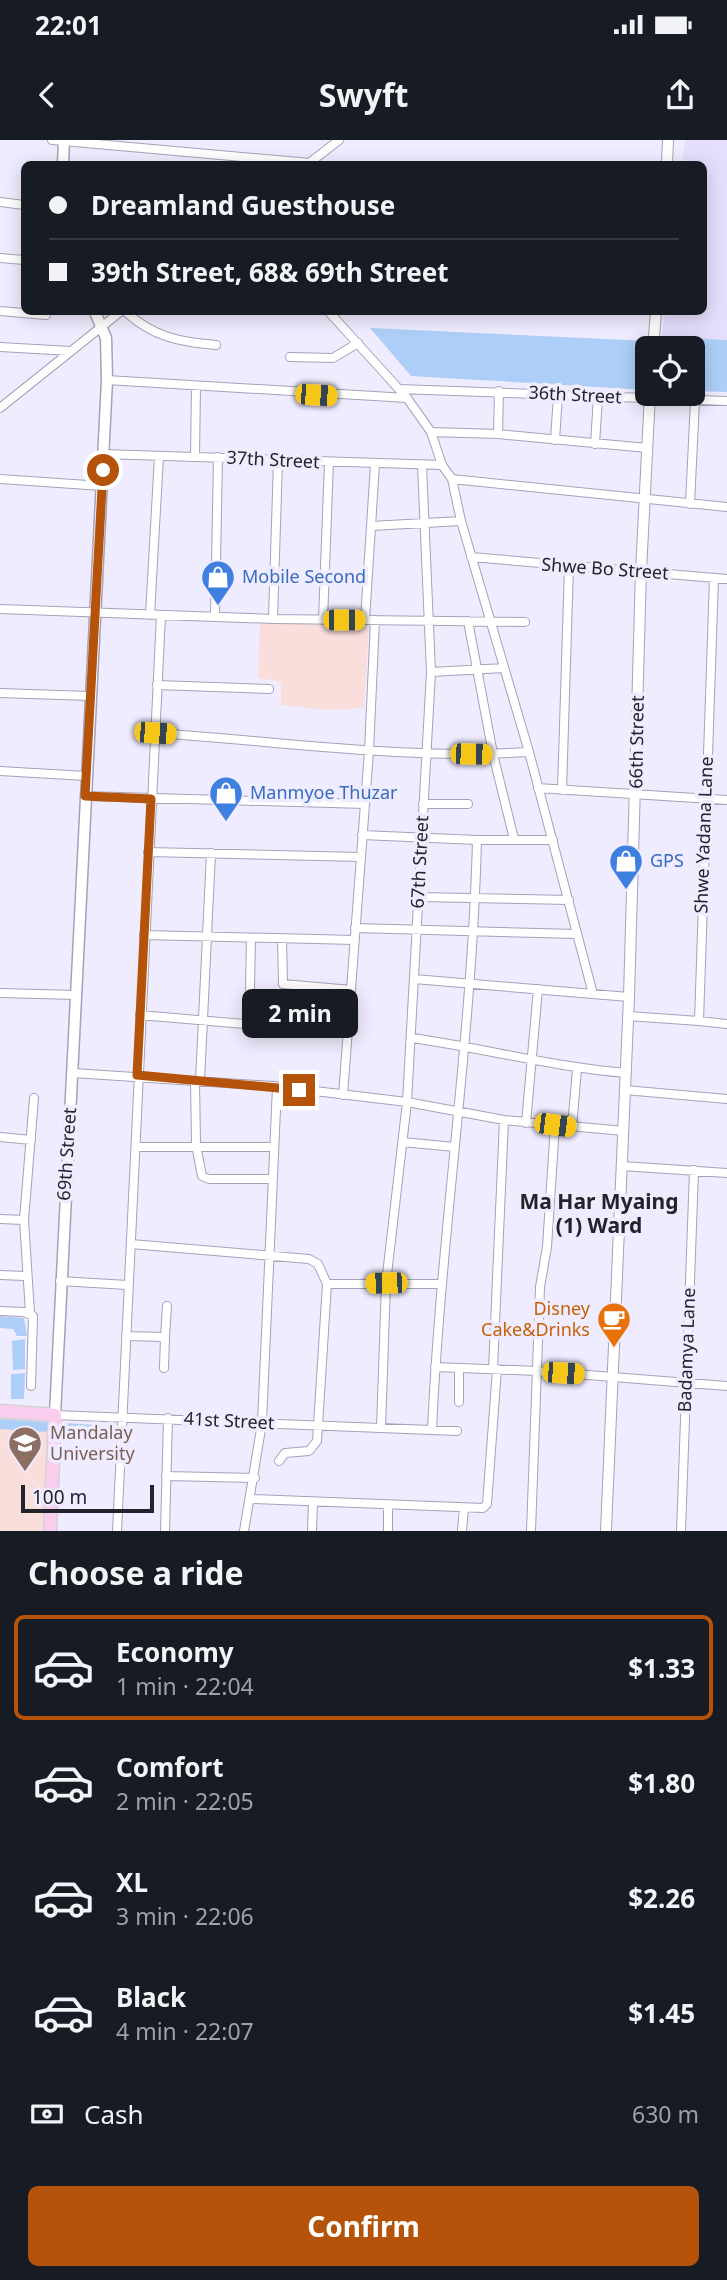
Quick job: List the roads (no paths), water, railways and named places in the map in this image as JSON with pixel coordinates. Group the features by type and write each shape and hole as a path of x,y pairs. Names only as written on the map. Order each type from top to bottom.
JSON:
{"main road":[{"path":"60,140 63,161"},
{"name":"69th Street","path":"50,1531 60,1281 73,1073 107,380 106,338 96,315"},
{"name":"41st Street","path":"0,1411 54,1422"}],"street":[{"path":"60,140 156,144 286,161"},
{"path":"313,161 339,140"},
{"path":"667,161 668,140"},
{"path":"0,202 21,205"},
{"path":"0,258 21,260"},
{"path":"0,311 21,313"},
{"path":"37,315 46,316"},
{"path":"0,408 116,315"},
{"path":"129,315 142,327 162,337 216,345"},
{"path":"332,315 407,398 431,432 442,465 452,480 461,522 529,752 593,994"},
{"path":"654,336 656,315"},
{"path":"290,357 333,358 358,343"},
{"path":"0,346 71,351"},
{"path":"107,380 407,398"},
{"path":"195,457 196,386"},
{"name":"36th Street","path":"399,389 635,396"},
{"path":"498,434 499,391"},
{"path":"555,440 558,395"},
{"path":"595,444 598,397"},
{"name":"36th Street","path":"705,400 727,401"},
{"name":"66th Street","path":"606,1531 624,1131 649,406"},
{"path":"690,504 695,406"},
{"path":"431,432 498,434 647,448"},
{"name":"37th Street","path":"104,454 442,465"},
{"path":"150,615 159,456"},
{"path":"215,617 218,457"},
{"path":"273,619 278,461"},
{"path":"323,620 329,463"},
{"path":"365,620 375,464"},
{"name":"67th Street","path":"381,1428 386,1283 412,1038 431,672 422,464"},
{"path":"0,479 102,486"},
{"path":"452,480 727,507"},
{"path":"371,526 461,522"},
{"name":"Shwe Bo Street","path":"471,557 484,561 727,579"},
{"path":"562,790 569,567"},
{"name":"Shwe Yadana Lane","path":"699,1021 714,578"},
{"path":"0,610 94,615 525,622"},
{"path":"117,1531 161,615"},
{"path":"343,1095 369,751 375,620"},
{"path":"468,621 493,754 514,839"},
{"path":"431,672 504,668"},
{"path":"157,685 269,689"},
{"path":"0,693 90,696"},
{"path":"155,733 369,751 493,754 529,752"},
{"path":"0,771 86,776"},
{"path":"538,788 727,800"},
{"path":"85,796 365,804"},
{"path":"423,804 468,804"},
{"path":"362,835 552,840"},
{"path":"432,1430 440,1284 471,982 477,840"},
{"path":"149,852 361,857"},
{"path":"211,853 203,1019 197,1081 196,1145 204,1178 273,1179"},
{"path":"418,897 569,900"},
{"path":"355,928 577,934"},
{"path":"144,935 355,940"},
{"path":"250,989 251,938"},
{"path":"282,939 283,984 351,990"},
{"path":"414,979 629,997"},
{"path":"526,1123 538,989"},
{"path":"0,993 76,995"},
{"path":"140,1015 347,1033"},
{"path":"628,1016 727,1024"},
{"path":"412,1038 464,1045 577,1069 626,1073"},
{"path":"572,1127 577,1069"},
{"path":"73,1073 137,1075 278,1087 407,1102 526,1123 624,1131"},
{"path":"244,1531 255,1478 262,1423 278,1087"},
{"path":"625,1090 727,1099"},
{"path":"31,1386 34,1322 30,1313 25,1276 24,1220 34,1098"},
{"path":"251,1499 464,1508 483,1508 487,1504 504,1120"},
{"path":"531,1531 540,1287 547,1247 555,1125"},
{"path":"0,1137 31,1140"},
{"path":"403,1142 453,1147"},
{"path":"137,1147 274,1147"},
{"path":"622,1166 727,1173"},
{"name":"Badamya Lane","path":"681,1531 694,1170"},
{"path":"0,1219 24,1220"},
{"path":"131,1244 270,1258 309,1259 318,1264 327,1284 321,1425 314,1447 303,1452 285,1453 279,1461"},
{"path":"0,1275 25,1276"},
{"path":"60,1281 127,1285"},
{"path":"327,1284 440,1284"},
{"path":"164,1368 167,1306"},
{"path":"0,1311 30,1313"},
{"path":"126,1336 166,1337"},
{"path":"435,1367 537,1371 727,1385"},
{"path":"459,1368 459,1402"},
{"name":"41st Street","path":"54,1422 124,1417 457,1431"},
{"path":"165,1531 168,1418"},
{"path":"166,1476 255,1478"},
{"path":"312,1531 313,1502"},
{"path":"388,1506 388,1531"},
{"path":"462,1531 464,1508"}],"water":[{"path":"370,328 635,340 635,389 411,376"},
{"path":"705,339 727,340 727,392 705,391"},
{"path":"0,1316 24,1318 27,1336 17,1336 13,1329 0,1328"},
{"path":"25,1339 25,1369 13,1370 12,1341"},
{"path":"25,1373 24,1399 11,1399 11,1374"}],"waterway":[{"path":"0,1424 96,1430"}],"place":[{"name":"Mobile Second","path":"218,607"},
{"name":"Manmyoe Thuzar","path":"226,823"},
{"name":"GPS","path":"626,891"},
{"name":"Disney Cake&Drinks","path":"614,1349"},
{"name":"Mandalay University","path":"25,1473"}],"district":[{"name":"Ma Har Myaing (1) Ward","path":"599,1214"}]}
